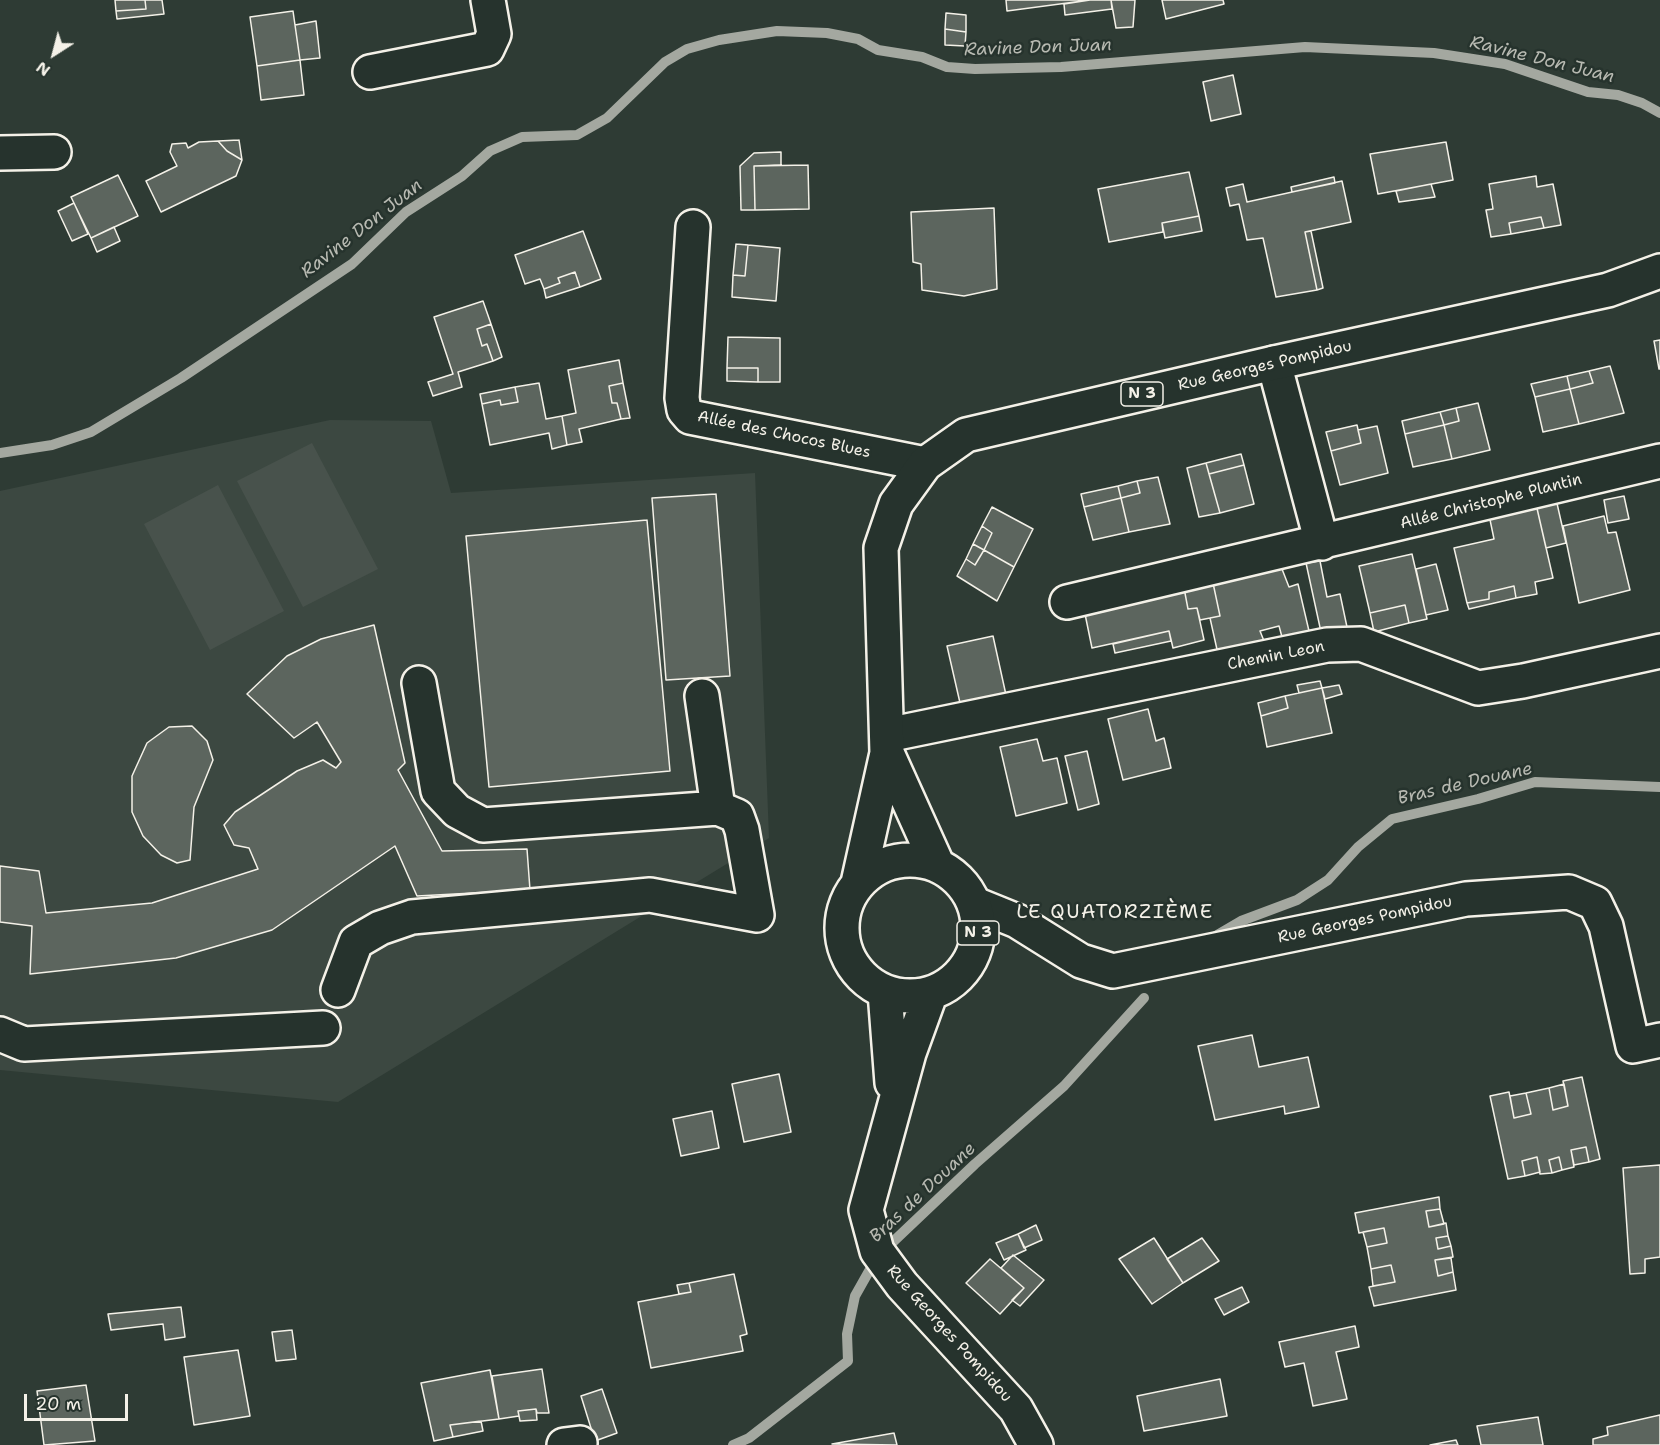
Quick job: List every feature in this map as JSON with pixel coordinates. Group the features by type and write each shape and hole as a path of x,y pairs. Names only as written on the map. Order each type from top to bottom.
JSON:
{"main road":[{"path":"370,72 487,49 494,34 488,0"},
{"path":"0,153 54,152"},
{"name":"Allée des Chocos Blues","path":"693,227 682,398 684,410 690,417 924,464"},
{"name":"Rue Georges Pompidou","path":"858,883 887,744 881,548 896,504 924,464 966,435 1274,363 1608,291 1660,271"},
{"path":"1274,363 1322,543"},
{"name":"Allée Christophe Plantin","path":"1067,602 1660,461"},
{"name":"Chemin Leon","path":"887,744 1327,645 1361,644 1478,688 1522,681 1660,651"},
{"path":"338,990 356,942 380,928 412,917 650,895 757,915 742,831 737,816 718,808 483,825 457,811 438,791 419,683"},
{"path":"702,696 718,808"},
{"name":"Rue Georges Pompidou","path":"887,744 938,866"},
{"name":"N 3","path":"917,860 938,866 954,875 975,904 979,927 976,949 966,969 950,984 930,994 908,996 885,992 862,976 849,960 843,940 842,920 848,901 858,883 875,869 895,861 917,860"},
{"name":"Rue Georges Pompidou","path":"975,904 1017,921 1081,961 1113,971 1466,898 1569,892 1595,903 1606,926 1633,1046 1660,1040"},
{"name":"Rue Georges Pompidou","path":"885,992 891,1050 891,1115"},
{"name":"Rue Georges Pompidou","path":"930,994 891,1115 866,1210 877,1251 902,1285 1016,1409 1036,1445"},
{"path":"0,1034 24,1044 323,1028"}],"shaded area":[{"path":"330,420 431,421 451,493 755,473 769,838 338,1102 0,1070 0,491"},
{"path":"312,443 378,569 303,607 237,481"},
{"path":"218,485 284,611 210,650 144,524"}],"building":[{"path":"115,0 145,0 146,9 116,11"},
{"path":"145,0 162,0 164,14 117,19 116,11 146,9"},
{"path":"1006,0 1090,0 1007,11"},
{"path":"1111,0 1112,9 1065,15 1064,4"},
{"path":"1111,0 1135,0 1133,27 1116,28"},
{"path":"1162,0 1223,0 1224,4 1166,19"},
{"path":"293,11 300,60 257,66 250,17"},
{"path":"946,13 966,15 966,32 945,29"},
{"path":"316,21 320,58 300,60 295,25"},
{"path":"945,29 966,32 965,46 945,45"},
{"path":"300,60 304,95 261,100 257,66"},
{"path":"1233,75 1241,114 1211,121 1203,82"},
{"path":"239,140 242,160 227,151 218,141"},
{"path":"218,141 227,151 242,160 236,176 161,212 146,181 177,166 170,152 172,144 186,143 188,148 199,142"},
{"path":"1446,142 1453,180 1378,194 1370,154"},
{"path":"781,152 781,165 754,166 755,210 741,210 740,166 754,153"},
{"path":"808,165 809,209 755,210 754,166"},
{"path":"1189,172 1199,216 1162,223 1163,232 1109,242 1098,189"},
{"path":"118,175 138,216 91,238 71,197"},
{"path":"1536,176 1537,187 1553,184 1561,225 1544,228 1541,217 1509,223 1511,234 1491,237 1486,210 1493,209 1489,184"},
{"path":"1334,177 1335,183 1292,192 1291,187"},
{"path":"1342,181 1351,222 1305,232 1317,290 1276,297 1263,238 1247,240 1239,204 1230,206 1226,188 1243,184 1247,202"},
{"path":"1431,184 1435,197 1399,202 1396,191"},
{"path":"74,203 88,234 72,241 58,211"},
{"path":"994,208 997,289 964,296 922,290 921,264 913,262 911,212"},
{"path":"1199,216 1202,231 1165,238 1162,223"},
{"path":"1541,217 1544,228 1511,234 1509,223"},
{"path":"114,227 120,241 97,252 91,238"},
{"path":"583,231 601,279 580,287 575,272 558,278 560,283 544,289 540,279 525,284 515,255"},
{"path":"1311,231 1323,288 1317,290 1305,232"},
{"path":"736,244 748,245 745,276 733,275"},
{"path":"748,245 780,248 776,301 732,297 733,275 745,276"},
{"path":"575,272 580,287 546,298 544,289 560,283 558,278"},
{"path":"483,301 491,324 477,329 482,346 487,344 493,361 458,372 462,387 433,396 428,382 453,374 434,317"},
{"path":"491,324 502,357 493,361 487,344 482,346 477,329"},
{"path":"728,337 780,338 780,382 758,382 758,368 727,368"},
{"path":"1660,340 1660,369 1659,369 1654,341"},
{"path":"619,360 623,383 609,386 612,403 617,403 621,419 579,429 582,442 567,445 562,416 576,413 568,370"},
{"path":"1610,366 1624,413 1579,424 1570,389 1593,383 1589,371"},
{"path":"727,368 758,368 758,382 727,381"},
{"path":"1589,371 1593,383 1570,389 1567,376"},
{"path":"1567,376 1570,389 1535,397 1531,384"},
{"path":"539,383 546,419 562,416 567,445 552,449 549,433 490,445 482,404 500,400 501,405 518,402 515,387"},
{"path":"623,383 630,418 621,419 617,403 612,403 609,386"},
{"path":"515,387 518,402 501,405 500,400 482,404 480,394"},
{"path":"1570,389 1579,424 1543,432 1535,397"},
{"path":"1478,403 1490,450 1452,459 1444,425 1459,421 1456,408"},
{"path":"1456,408 1459,421 1444,425 1440,412"},
{"path":"1440,412 1444,425 1405,434 1402,421"},
{"path":"1357,425 1361,443 1331,451 1326,432"},
{"path":"1444,425 1452,459 1413,467 1405,434"},
{"path":"1377,426 1388,473 1340,485 1331,451 1361,443 1358,430"},
{"path":"1241,454 1244,465 1209,474 1206,463"},
{"path":"1206,463 1220,513 1199,517 1187,468"},
{"path":"1244,465 1254,504 1220,513 1209,474"},
{"path":"1158,477 1170,524 1129,532 1121,498 1140,493 1137,481"},
{"path":"1137,481 1140,493 1121,498 1118,486"},
{"path":"1118,486 1121,498 1084,507 1081,494"},
{"path":"716,494 730,676 666,680 652,498"},
{"path":"1624,496 1629,519 1608,523 1604,500"},
{"path":"1121,498 1129,532 1093,540 1084,507"},
{"path":"1556,499 1566,543 1546,548 1536,504"},
{"path":"1536,504 1553,578 1535,582 1537,594 1516,598 1514,586 1489,592 1489,599 1467,603 1454,548 1494,539 1489,515"},
{"path":"992,507 1033,529 1014,567 984,550 992,533 982,526"},
{"path":"1604,516 1608,533 1616,532 1630,590 1579,603 1563,526"},
{"path":"647,520 670,771 489,787 466,536"},
{"path":"982,526 992,533 984,550 973,544"},
{"path":"973,544 984,550 975,565 966,559"},
{"path":"984,550 1014,567 997,601 957,576 966,559 975,565"},
{"path":"1412,554 1427,619 1409,623 1405,605 1370,613 1359,566"},
{"path":"1320,561 1327,597 1340,594 1347,627 1321,632 1306,563"},
{"path":"1436,564 1448,610 1426,615 1416,569"},
{"path":"1282,569 1289,587 1298,584 1309,631 1282,637 1279,626 1260,631 1264,641 1218,654 1210,618 1220,616 1213,583"},
{"path":"1213,583 1220,616 1200,620 1197,608 1188,609 1184,588"},
{"path":"1514,586 1516,598 1469,609 1467,603 1489,599 1489,592"},
{"path":"1184,588 1188,609 1197,608 1204,640 1173,648 1169,631 1092,648 1085,614"},
{"path":"1405,605 1409,623 1374,632 1370,613"},
{"path":"374,625 405,763 398,770 442,851 527,849 530,890 417,896 395,846 272,930 176,958 30,974 32,926 0,922 0,866 39,871 46,913 152,903 258,869 249,848 234,845 224,825 235,812 297,771 323,760 336,768 341,762 317,722 294,738 247,694 287,656 321,639"},
{"path":"1169,631 1171,641 1115,653 1113,644"},
{"path":"993,636 1008,704 963,716 947,646"},
{"path":"1320,681 1322,688 1299,693 1297,685"},
{"path":"1339,685 1342,694 1325,699 1322,688"},
{"path":"1322,688 1332,733 1267,747 1261,716 1288,708 1285,696"},
{"path":"1285,696 1288,708 1261,716 1258,703"},
{"path":"1148,709 1156,741 1164,738 1171,768 1123,780 1108,719"},
{"path":"192,726 207,741 213,760 194,807 190,860 177,863 161,855 143,836 132,812 132,776 147,743 169,727"},
{"path":"1037,739 1043,761 1057,758 1067,803 1016,816 1000,747"},
{"path":"1087,751 1099,804 1078,810 1065,756"},
{"path":"1252,1035 1259,1067 1308,1057 1319,1107 1285,1114 1284,1106 1215,1120 1198,1046"},
{"path":"779,1074 791,1132 744,1142 732,1084"},
{"path":"1582,1077 1600,1159 1589,1162 1586,1147 1571,1150 1574,1167 1562,1170 1559,1157 1549,1160 1552,1173 1540,1174 1537,1157 1522,1161 1525,1176 1508,1179 1490,1096 1509,1092 1514,1118 1531,1114 1526,1093 1549,1088 1553,1110 1568,1106 1563,1081"},
{"path":"1564,1084 1568,1106 1553,1110 1549,1088"},
{"path":"1526,1093 1531,1114 1514,1118 1510,1096"},
{"path":"712,1111 719,1148 681,1156 673,1119"},
{"path":"1586,1147 1589,1162 1574,1165 1571,1150"},
{"path":"1537,1157 1540,1172 1525,1176 1522,1161"},
{"path":"1559,1157 1562,1170 1552,1173 1549,1160"},
{"path":"1660,1165 1660,1257 1645,1259 1645,1273 1630,1274 1623,1168"},
{"path":"1439,1197 1440,1209 1426,1211 1429,1227 1446,1223 1448,1236 1436,1238 1438,1249 1451,1246 1453,1257 1435,1260 1438,1276 1453,1272 1456,1290 1374,1306 1369,1287 1395,1282 1391,1265 1371,1269 1367,1247 1387,1243 1384,1228 1359,1233 1355,1213"},
{"path":"1440,1209 1444,1224 1429,1227 1426,1211"},
{"path":"1036,1225 1042,1240 1024,1248 1018,1234"},
{"path":"1384,1228 1387,1243 1367,1247 1363,1232"},
{"path":"1018,1234 1026,1250 1004,1260 996,1243"},
{"path":"1448,1236 1451,1246 1438,1249 1436,1238"},
{"path":"1154,1238 1183,1283 1152,1304 1119,1259"},
{"path":"1202,1238 1219,1261 1183,1283 1167,1259"},
{"path":"1013,1255 1044,1280 1020,1306 1012,1300 1024,1288 1001,1268"},
{"path":"1451,1258 1453,1272 1438,1276 1435,1260"},
{"path":"990,1259 1024,1288 1000,1314 966,1283"},
{"path":"1391,1265 1395,1282 1373,1286 1371,1269"},
{"path":"734,1274 747,1334 740,1336 743,1351 651,1368 638,1302 691,1292 689,1283"},
{"path":"689,1283 691,1292 679,1294 677,1285"},
{"path":"1242,1287 1249,1302 1224,1315 1215,1299"},
{"path":"181,1307 185,1337 165,1340 163,1324 111,1330 108,1314"},
{"path":"1355,1326 1359,1347 1336,1352 1347,1399 1313,1406 1304,1363 1285,1367 1279,1342"},
{"path":"292,1330 296,1359 276,1361 272,1332"},
{"path":"238,1350 250,1416 194,1425 184,1357"},
{"path":"542,1369 549,1413 537,1413 536,1409 518,1411 519,1416 499,1419 492,1376"},
{"path":"490,1370 499,1419 450,1425 453,1437 434,1441 421,1383"},
{"path":"1220,1379 1227,1416 1144,1431 1137,1396"},
{"path":"86,1385 95,1441 44,1445 37,1391"},
{"path":"602,1389 617,1433 595,1441 581,1396"},
{"path":"536,1409 537,1420 520,1421 518,1411"},
{"path":"1660,1415 1660,1445 1593,1445 1593,1439 1608,1435 1607,1427"},
{"path":"1538,1417 1543,1445 1481,1445 1477,1426"},
{"path":"481,1421 483,1431 453,1437 450,1425"},
{"path":"894,1433 897,1445 832,1444"},
{"path":"1456,1440 1458,1445 1430,1445"}],"waterway":[{"name":"Ravine Don Juan","path":"0,453 52,445 91,432 181,378 352,264 406,212 462,176 490,151 522,137 577,135 607,118 665,62 687,49 719,40 777,31 827,33 858,39 878,50 922,57 947,67 975,69 1061,67 1305,47 1434,53 1505,64 1588,92 1618,95 1642,103 1660,113"},
{"name":"Bras de Douane","path":"1212,938 1241,921 1297,900 1328,880 1358,847 1392,819 1478,799 1535,782 1660,787"},
{"name":"Bras de Douane","path":"733,1445 749,1438 848,1361 847,1334 855,1296 877,1257 975,1164 1064,1086 1144,998"}],"district":[{"name":"LE QUATORZIÈME","path":"1115,913"}]}
